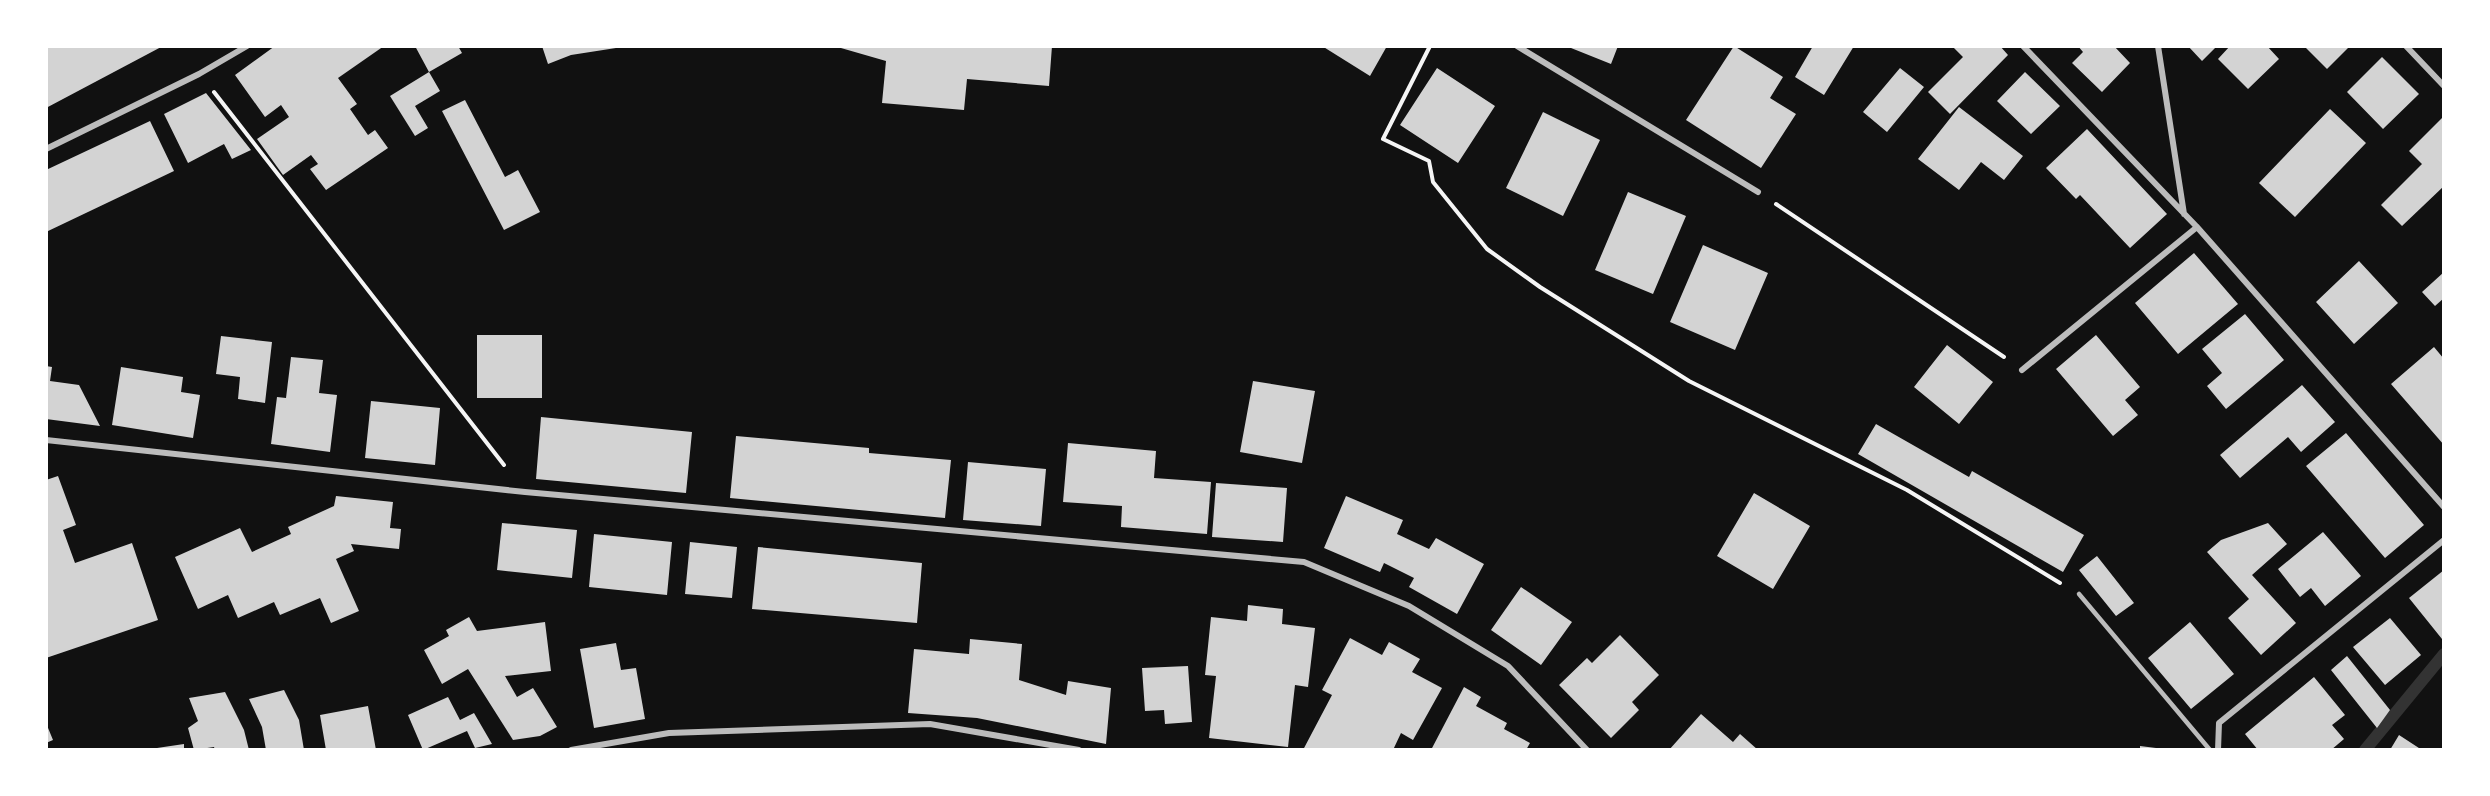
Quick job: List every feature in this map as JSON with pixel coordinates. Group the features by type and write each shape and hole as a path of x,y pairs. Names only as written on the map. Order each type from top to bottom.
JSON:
{"street":[{"path":"46,149 199,74 247,46"},
{"path":"1517,46 1758,192"},
{"path":"2023,46 2197,227 2444,507"},
{"path":"2158,46 2184,214"},
{"path":"2406,46 2444,86"},
{"path":"2022,369 2197,227"},
{"path":"46,440 525,492 1304,562 1409,606 1508,666 1587,750"},
{"path":"2218,750 2218,723 2444,540"},
{"path":"571,750 669,733 930,724 1079,750"}],"lane":[{"path":"2079,594 2210,750"}],"path":[{"path":"1430,46 1383,139 1429,161 1433,182 1487,249 1540,287 1689,381 1907,490 2079,594"},
{"path":"199,74 525,492"},
{"path":"1758,192 2022,369"}],"building":[{"path":"46,46 163,46 46,108"},
{"path":"275,46 384,46 338,78 357,104 350,109 368,135 375,130 388,148 326,190 310,169 318,164 311,155 283,175 257,139 289,117 281,105 265,117 235,75"},
{"path":"415,46 458,46 462,53 429,72"},
{"path":"542,46 616,46 616,48 571,55 548,64"},
{"path":"834,46 1052,46 1049,86 967,79 964,110 882,103 886,61"},
{"path":"1322,46 1387,46 1370,76"},
{"path":"1566,46 1618,46 1611,64"},
{"path":"1734,46 1783,77 1770,98 1796,114 1761,168 1686,120"},
{"path":"1813,46 1854,46 1824,95 1795,77"},
{"path":"1952,46 2000,46 2008,55 1950,114 1928,92 1963,57"},
{"path":"2078,46 2114,46 2130,63 2102,92 2072,63 2083,52"},
{"path":"2188,46 2217,46 2202,61"},
{"path":"2230,46 2267,46 2279,59 2248,89 2218,59"},
{"path":"2304,46 2350,46 2327,69"},
{"path":"2382,57 2419,94 2383,129 2347,92"},
{"path":"1437,68 1495,106 1458,163 1400,125"},
{"path":"1900,68 1924,87 1887,132 1863,112"},
{"path":"429,72 440,91 415,106 428,128 415,136 390,96"},
{"path":"2025,72 2060,106 2031,134 1997,101"},
{"path":"206,93 251,150 232,159 224,144 188,163 164,114"},
{"path":"465,100 505,177 518,170 540,212 504,230 442,111"},
{"path":"1959,107 2023,156 2004,180 1981,162 1959,190 1918,159"},
{"path":"2330,109 2366,143 2295,217 2259,183"},
{"path":"1543,112 1600,140 1563,216 1506,188"},
{"path":"2444,116 2444,186 2402,226 2381,205 2422,164 2409,151"},
{"path":"150,121 174,171 46,232 46,170"},
{"path":"2087,129 2167,214 2130,248 2080,195 2076,199 2046,168"},
{"path":"1628,192 1686,216 1653,294 1595,270"},
{"path":"1703,245 1768,273 1735,350 1670,322"},
{"path":"2194,253 2238,304 2178,354 2135,303"},
{"path":"2359,261 2398,303 2354,344 2316,302"},
{"path":"2444,272 2444,298 2435,306 2422,292"},
{"path":"2245,314 2284,360 2226,409 2207,386 2222,373 2202,349"},
{"path":"477,335 542,335 542,398 477,398"},
{"path":"2096,335 2140,387 2125,400 2138,415 2113,436 2056,369"},
{"path":"221,336 272,342 265,403 238,399 240,377 216,374"},
{"path":"1947,345 1993,382 1959,424 1914,387"},
{"path":"2434,347 2444,359 2444,445 2391,384"},
{"path":"291,357 323,360 319,393 337,395 330,452 271,444 277,397 286,398"},
{"path":"46,366 52,367 50,381 79,385 100,426 46,419"},
{"path":"121,367 183,377 181,392 200,395 193,438 112,425"},
{"path":"1253,381 1315,391 1302,463 1240,452"},
{"path":"2302,385 2335,422 2301,452 2288,437 2240,478 2220,455"},
{"path":"371,401 440,408 435,465 365,458"},
{"path":"541,417 692,432 686,493 536,479"},
{"path":"1876,424 1969,477 1972,471 2084,535 2063,572 1858,454"},
{"path":"2346,433 2424,525 2385,558 2306,466"},
{"path":"736,436 869,448 869,453 951,460 945,518 730,498"},
{"path":"1068,443 1156,451 1154,478 1211,482 1207,534 1121,527 1122,506 1063,502"},
{"path":"968,462 1046,469 1041,526 963,520"},
{"path":"58,476 76,525 63,530 75,563 132,543 158,620 46,658 46,480"},
{"path":"1216,483 1287,488 1283,542 1212,537"},
{"path":"1754,493 1810,526 1773,589 1717,556"},
{"path":"336,496 393,502 390,528 401,529 399,549 351,544 354,551 336,559 359,611 331,623 320,598 280,615 274,602 238,618 228,595 198,609 175,557 240,528 252,552 291,534 288,527 334,506"},
{"path":"1346,496 1403,520 1397,534 1429,549 1436,538 1484,564 1457,614 1409,587 1414,578 1384,563 1380,572 1324,548"},
{"path":"502,523 577,530 572,578 497,570"},
{"path":"2268,523 2287,544 2252,575 2296,623 2261,655 2228,618 2249,599 2207,552 2221,540"},
{"path":"2323,532 2361,576 2325,606 2311,588 2300,597 2278,569"},
{"path":"594,534 672,542 667,595 589,587"},
{"path":"690,542 737,547 732,598 685,594"},
{"path":"758,547 922,563 917,623 752,609"},
{"path":"2097,556 2134,603 2116,616 2079,570"},
{"path":"2444,570 2444,637 2442,639 2409,598"},
{"path":"1521,587 1572,622 1541,665 1491,630"},
{"path":"1248,605 1283,609 1282,624 1315,628 1308,687 1295,685 1288,747 1209,738 1216,676 1205,675 1211,617 1247,621"},
{"path":"469,617 477,631 545,622 551,671 505,676 517,697 533,688 557,727 540,736 513,740 468,669 442,684 424,650 449,636 446,630"},
{"path":"2390,618 2421,655 2385,685 2353,647"},
{"path":"2190,622 2234,674 2191,709 2148,658"},
{"path":"1620,635 1659,675 1632,702 1639,710 1611,738 1559,685 1587,658 1592,663"},
{"path":"1350,638 1382,655 1389,642 1420,659 1412,672 1442,688 1413,740 1401,733 1393,750 1303,750 1332,695 1322,690"},
{"path":"970,639 1022,644 1019,680 1066,695 1068,681 1111,688 1106,744 977,718 908,713 914,649 969,654"},
{"path":"616,643 621,670 636,668 645,719 594,728 580,649"},
{"path":"2347,656 2390,710 2377,728 2331,670"},
{"path":"1188,666 1192,722 1165,724 1164,710 1145,711 1142,668"},
{"path":"2314,677 2345,715 2332,725 2344,739 2331,750 2258,750 2245,734"},
{"path":"1464,687 1481,697 1476,706 1507,723 1504,729 1530,743 1526,750 1431,750"},
{"path":"284,690 299,720 304,750 266,750 262,727 249,699"},
{"path":"225,692 244,730 249,750 215,750 214,747 194,750 188,728 198,721 189,698"},
{"path":"448,697 460,720 474,713 492,744 475,748 467,731 423,750 408,715"},
{"path":"368,706 376,750 326,750 320,715"},
{"path":"1701,714 1733,742 1740,734 1758,750 1669,750"},
{"path":"46,723 53,740 46,743"},
{"path":"2399,735 2422,750 2390,750"},
{"path":"184,744 184,750 157,750 157,748"},
{"path":"2140,746 2156,748 2156,750 2140,750"}],"waterway":[{"path":"2365,750 2444,654"}]}
